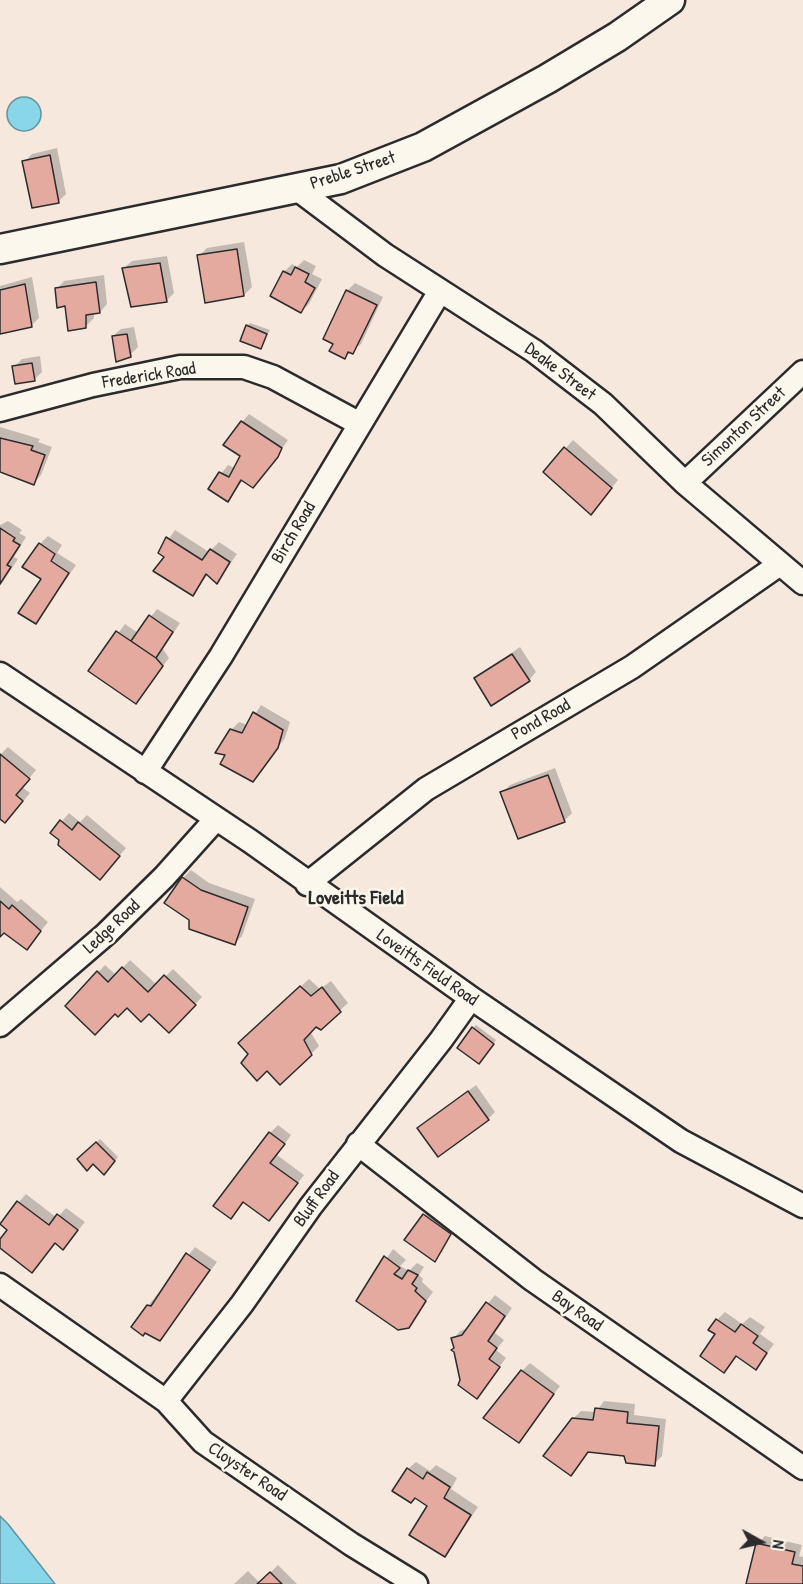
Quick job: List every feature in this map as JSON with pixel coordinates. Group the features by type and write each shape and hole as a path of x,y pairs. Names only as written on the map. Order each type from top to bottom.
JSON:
{"street":[{"name":"Preble Street","path":"0,249 341,179 423,147 547,79 617,37 670,0"},
{"name":"Deake Street","path":"297,189 385,255 534,351 603,404 685,483 803,583"},
{"name":"Birch Road","path":"145,772 221,656 440,291"},
{"name":"Frederick Road","path":"0,410 93,385 180,367 244,367 273,377 360,424"},
{"name":"Simonton Street","path":"685,483 803,372"},
{"name":"Pond Road","path":"307,884 426,789 632,667 780,564"},
{"name":"Loveitts Field Road","path":"0,674 216,819 471,998 681,1141 803,1206"},
{"name":"Ledge Road","path":"0,1025 106,934 164,877 216,819"},
{"name":"Bluff Road","path":"166,1401 242,1304 358,1144 441,1040 471,998"},
{"name":"Bay Road","path":"358,1144 533,1280 803,1468"},
{"name":"Cloyster Road","path":"0,1285 166,1401 203,1442 351,1544 416,1584"}],"water":[{"path":"24,97 36,102 41,114 36,126 24,131 12,126 7,114 12,102"},
{"path":"0,1516 8,1524 55,1584 0,1584"}],"building":[{"path":"50,155 59,203 32,208 22,161"},
{"path":"237,249 244,296 205,303 197,255"},
{"path":"160,263 167,302 131,307 122,268"},
{"path":"295,267 309,274 305,282 315,288 301,313 270,296 283,271 291,275"},
{"path":"96,282 100,313 86,315 86,328 68,331 65,306 57,308 55,288"},
{"path":"25,284 32,327 0,334 0,290"},
{"path":"346,290 377,305 353,354 348,352 345,359 329,351 333,344 323,339"},
{"path":"246,325 267,334 261,349 240,341"},
{"path":"127,334 131,357 116,362 112,336"},
{"path":"32,363 35,381 15,384 12,366"},
{"path":"241,421 282,448 278,457 253,488 241,480 228,502 208,489 219,472 229,477 240,456 223,445"},
{"path":"0,438 33,446 31,450 45,455 34,485 0,472"},
{"path":"564,447 612,488 591,515 543,472"},
{"path":"0,528 15,538 13,541 20,545 7,565 11,567 0,584"},
{"path":"166,537 202,560 210,549 230,562 217,584 206,574 193,596 153,571 164,557 158,553"},
{"path":"39,543 55,554 51,561 69,573 36,624 18,613 41,579 22,567"},
{"path":"149,615 173,632 156,658 131,641"},
{"path":"116,631 156,658 163,666 136,704 88,671"},
{"path":"512,654 530,681 491,706 474,678"},
{"path":"253,712 283,730 278,748 253,782 220,764 225,755 215,753 230,729 242,733"},
{"path":"0,754 30,779 16,795 23,801 5,823 0,819"},
{"path":"548,775 565,822 518,839 500,792"},
{"path":"60,820 72,830 78,822 120,856 100,880 58,845 59,840 50,833"},
{"path":"182,877 201,890 248,907 235,945 189,929 189,920 164,903"},
{"path":"0,901 9,909 12,905 41,931 27,950 4,933 0,937"},
{"path":"122,967 148,992 164,975 196,1005 169,1033 149,1014 141,1022 127,1008 118,1017 115,1014 95,1035 65,1006 97,971 108,982"},
{"path":"300,986 311,996 322,987 341,1012 321,1030 316,1027 304,1040 312,1055 280,1085 267,1071 257,1081 241,1063 248,1054 238,1043"},
{"path":"472,1027 494,1044 479,1064 457,1048"},
{"path":"468,1091 489,1120 438,1157 417,1128"},
{"path":"269,1132 285,1144 270,1163 298,1183 269,1221 243,1202 231,1219 213,1206"},
{"path":"96,1142 115,1161 104,1175 93,1164 87,1171 77,1159"},
{"path":"17,1201 49,1225 57,1214 78,1230 63,1250 55,1243 32,1273 0,1248 0,1239 7,1230 0,1224"},
{"path":"423,1214 451,1234 435,1262 404,1240"},
{"path":"186,1253 210,1270 160,1341 145,1333 143,1336 131,1327 147,1305 151,1306"},
{"path":"384,1256 400,1268 394,1274 402,1279 408,1270 418,1275 412,1284 417,1288 415,1291 426,1301 409,1328 398,1330 356,1301"},
{"path":"486,1302 505,1316 488,1341 497,1348 489,1359 500,1367 477,1399 458,1385 460,1380 454,1352 451,1350 454,1348 451,1338 462,1335"},
{"path":"716,1319 735,1332 741,1324 758,1336 753,1343 767,1353 756,1370 736,1356 724,1373 700,1356 715,1334 708,1330"},
{"path":"521,1370 554,1394 519,1443 483,1418"},
{"path":"595,1408 628,1412 627,1423 659,1426 655,1466 626,1463 624,1456 588,1452 571,1476 543,1456 572,1418 593,1420"},
{"path":"407,1468 423,1479 427,1472 450,1487 444,1498 471,1515 445,1557 409,1535 427,1506 415,1498 411,1503 392,1491"},
{"path":"756,1543 795,1552 792,1564 803,1566 803,1584 746,1584"},
{"path":"270,1572 282,1584 257,1584"}],"district":[{"name":"Loveitts Field","path":"356,899"}]}
